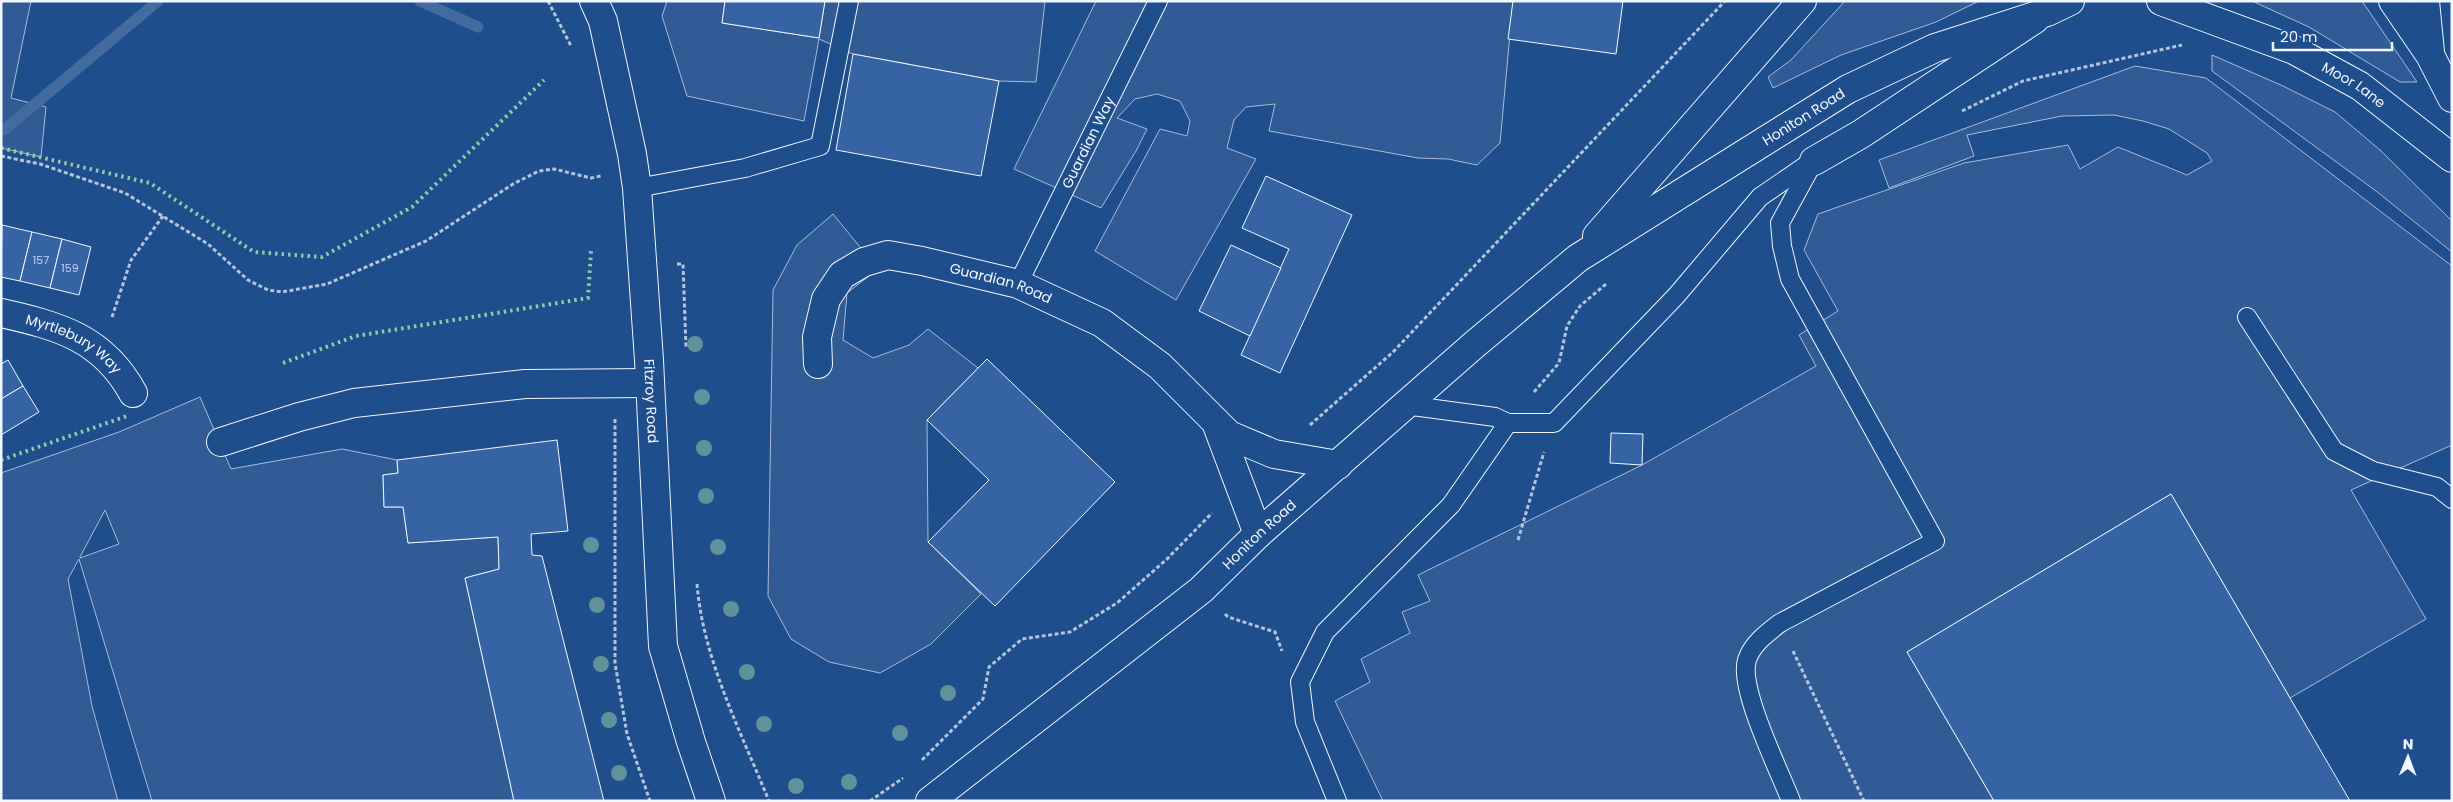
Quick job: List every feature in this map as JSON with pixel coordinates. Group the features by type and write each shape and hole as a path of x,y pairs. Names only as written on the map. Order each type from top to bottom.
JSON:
{"street":[{"name":"Fitzroy Road","path":"594,1 603,21 632,154 637,188 663,646 690,742 712,801"},
{"name":"Honiton Road","path":"1578,258 1802,1"},
{"name":"Moor Lane","path":"2160,1 2294,50 2360,86 2452,158"},
{"path":"2393,1 2430,55 2452,98"},
{"path":"2425,1 2430,55"},
{"name":"Honiton Road","path":"930,801 1201,590 1258,534 1405,405 1578,258 1848,89 1935,48 2058,6"},
{"name":"Honiton Road","path":"1814,161 1861,134 2058,6"},
{"name":"Guardian Road","path":"818,364 817,337 826,299 842,275 864,262 888,255 1018,284 1102,322 1160,366 1229,435 1274,454 1338,465"},
{"name":"Myrtlebury Way","path":"1,313 61,330 100,350 121,372 133,393"},
{"path":"221,442 300,417 354,403 525,384 616,381 649,383"},
{"name":"Guardian Road","path":"1217,425 1258,534"}],"lane":[{"path":"637,188 744,168 820,146 849,1"},
{"name":"Guardian Way","path":"1018,284 1158,1"},
{"path":"1405,405 1502,420 1554,423 1676,296 1760,197 1814,161"},
{"path":"1792,801 1748,694 1746,660 1761,638 1780,623 1935,541 1790,279 1782,246 1780,223 1814,161"},
{"path":"2248,318 2334,451 2373,471 2437,487 2452,499"},
{"path":"1337,801 1305,722 1300,682 1325,632 1451,505 1502,420"}],"path":[{"path":"1274,454 1393,352 1726,1"},
{"path":"1953,116 2023,81 2181,47 2200,16"},
{"path":"1,156 40,164 124,193 208,244 248,280 268,290 282,292 326,284 426,241 513,184 539,171 554,169 591,178 604,175"},
{"path":"100,350 131,260 163,216"},
{"path":"1502,420 1535,392 1559,363 1568,326 1580,306 1610,281"},
{"path":"616,381 613,464 615,662 627,734 650,801"},
{"path":"917,766 983,699 989,667 1022,639 1070,632 1117,603 1167,559 1239,485"},
{"path":"697,575 700,611 731,712 769,801"},
{"path":"1780,623 1864,801"},
{"path":"1283,652 1290,645"},
{"path":"870,801 910,773"}],"shaded area":[{"path":"1,1 31,1 11,98 46,107 41,157 1,148"},
{"path":"667,1 725,1 722,23 819,38 825,1 1045,1 1036,82 999,81 853,54 819,39 804,121 687,96 662,16"},
{"path":"1096,1 1513,1 1500,143 1477,165 1448,159 1418,158 1269,131 1275,104 1246,107 1234,120 1227,148 1256,159 1176,300 1095,251 1160,129 1187,136 1190,121 1180,101 1157,94 1135,99 1117,118 1147,129 1136,151 1101,208 1014,169"},
{"path":"1845,1 1979,1 1936,22 1841,55 1773,88 1768,77 1791,60"},
{"path":"2252,1 2362,1 2417,82 2400,82 2309,27"},
{"path":"2212,55 2283,86 2335,112 2380,150 2452,221 2452,252 2376,191 2212,71"},
{"path":"2135,66 2206,78 2452,266 2452,445 2351,490 2426,619 2290,698 2171,494 1907,652 1994,801 1383,801 1335,701 1370,682 1361,659 1410,633 1402,612 1430,601 1418,575 1642,465 1816,366 1799,335 1838,311 1804,250 1818,214 1964,163 2068,145 2080,169 2118,147 2187,175 2212,161 2207,153 2169,129 2143,121 2114,115 2062,116 1967,135 1974,156 1889,188 1879,160"},
{"path":"833,214 878,269 847,293 843,340 873,358 909,345 928,329 978,368 927,420 928,542 981,594 931,644 880,673 829,662 791,639 768,596 773,290 797,245"},
{"path":"200,397 231,469 342,449 397,460 398,473 383,475 384,507 403,507 408,543 498,537 499,569 465,578 514,801 152,801 79,559 68,579 92,706 118,801 1,801 1,473 119,432","holes":["105,510 119,544 80,558"]}],"building":[{"path":"725,1 825,1 819,38 722,23"},
{"path":"1513,1 1623,1 1616,54 1508,39"},
{"path":"853,54 999,81 981,176 836,150"},
{"path":"1266,176 1352,215 1280,373 1241,355 1289,249 1242,228"},
{"path":"2,225 32,232 20,281 1,277"},
{"path":"32,232 62,239 50,288 20,281"},
{"path":"62,239 91,247 79,295 50,288"},
{"path":"1231,245 1281,268 1250,336 1199,311"},
{"path":"987,359 1115,482 995,606 928,542 989,480 927,420"},
{"path":"8,360 23,386 1,399 1,364"},
{"path":"23,386 39,412 1,435 1,399"},
{"path":"1611,433 1643,434 1642,465 1610,463"},
{"path":"557,440 568,531 531,534 532,555 542,556 604,801 514,801 465,578 499,569 498,537 408,543 403,507 384,507 383,475 398,473 397,460"},
{"path":"2171,494 2350,801 1994,801 1907,652"}],"waterway":[{"path":"4,130 158,1"},
{"path":"420,1 478,27"}],"hedge":[{"path":"1,148 150,183 254,252 322,257 412,207 544,80"},
{"path":"283,363 356,336 588,298 591,251"},
{"path":"1,460 127,416"}]}
